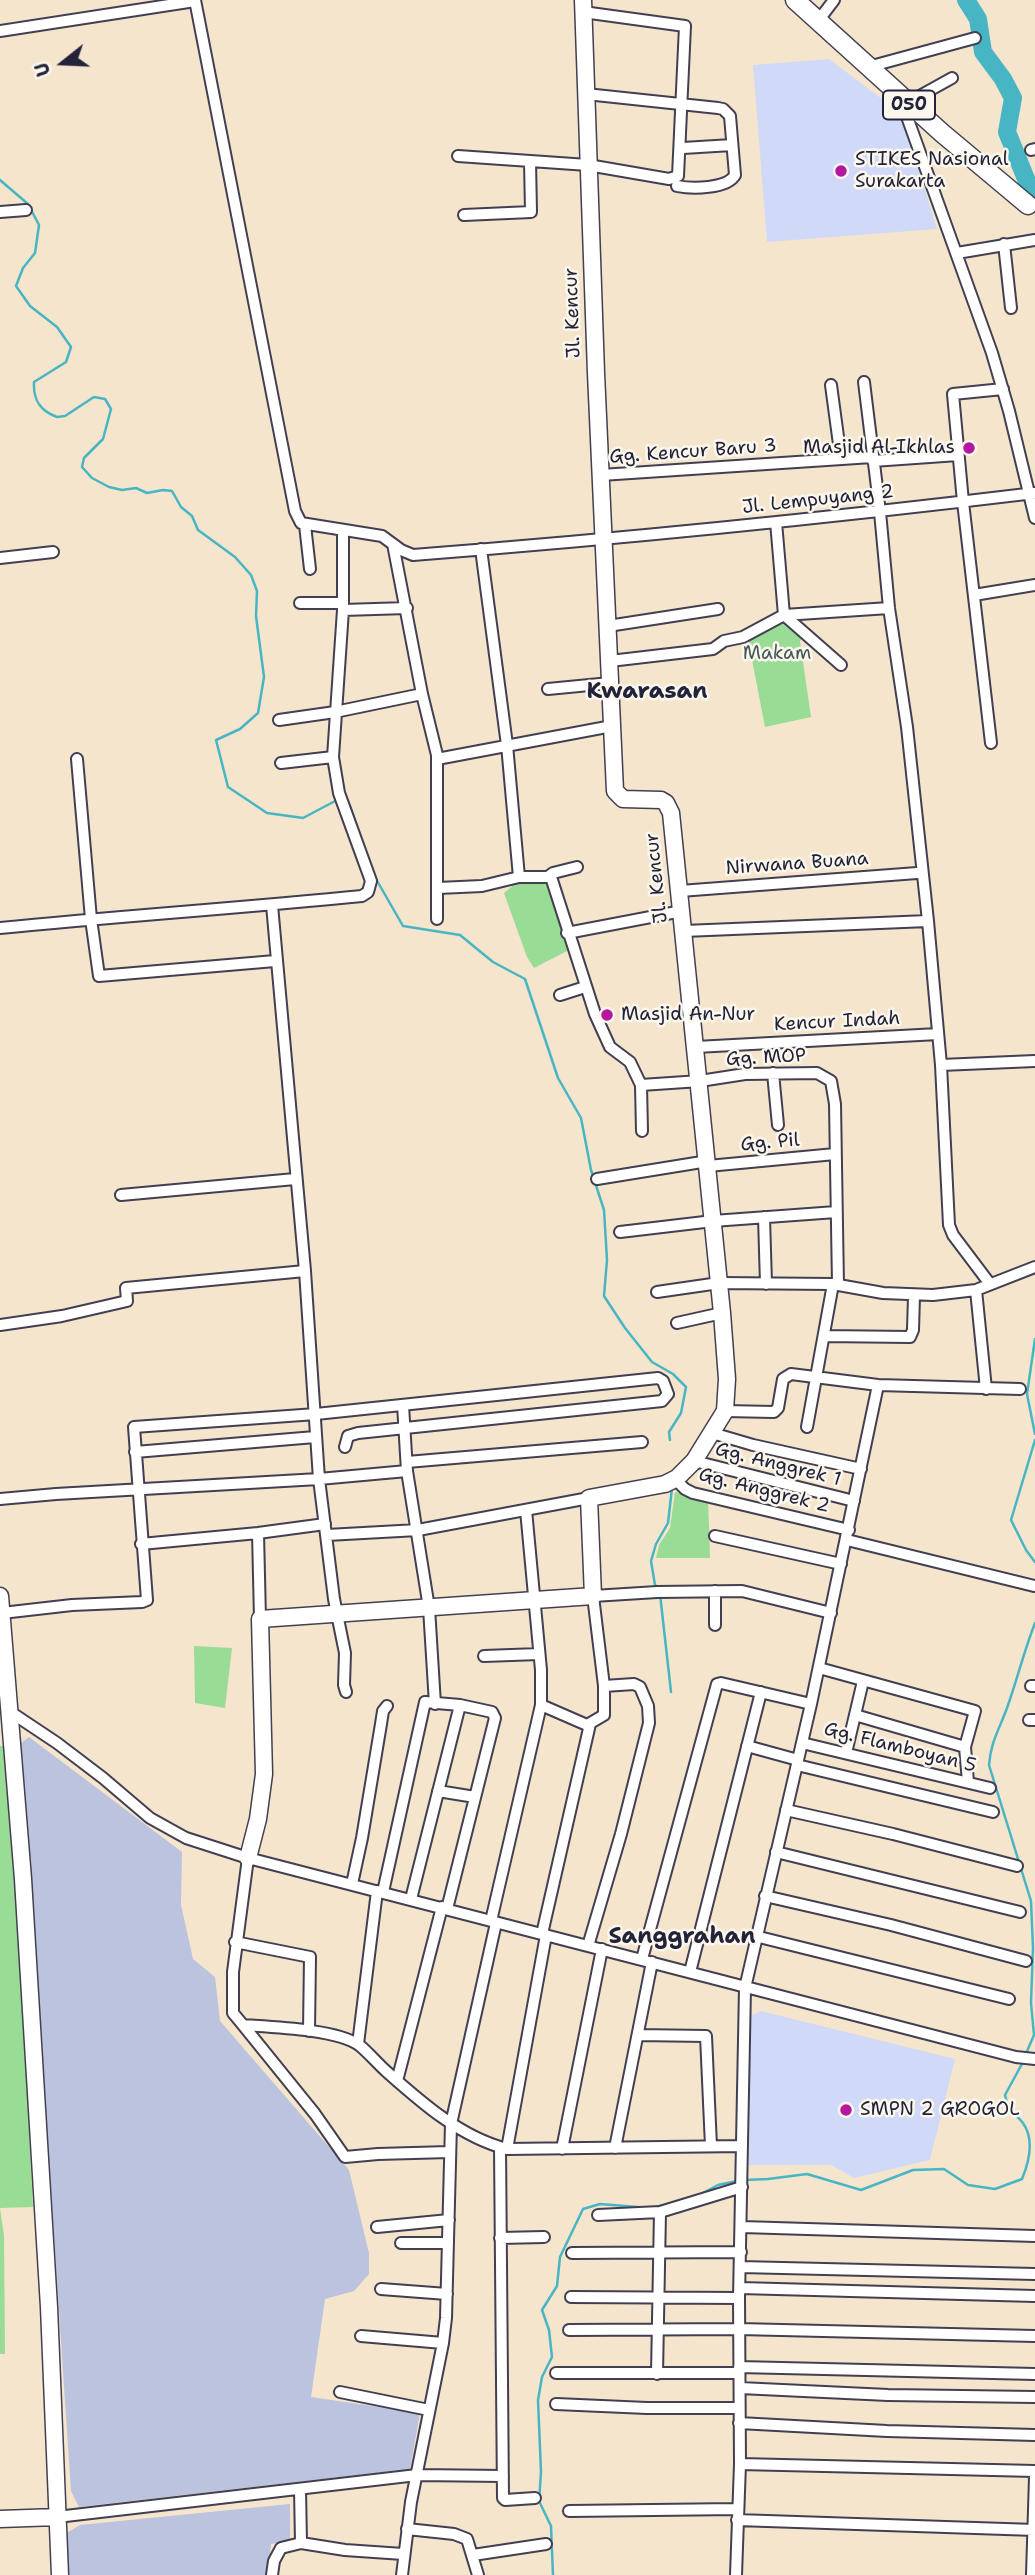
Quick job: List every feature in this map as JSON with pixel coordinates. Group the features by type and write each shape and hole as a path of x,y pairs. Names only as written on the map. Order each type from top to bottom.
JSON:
{"main road":[{"name":"050","path":"795,0 982,168 1032,206"}],"street":[{"path":"818,21 834,0"},
{"path":"0,31 195,1 295,511 305,525 310,569"},
{"path":"457,156 588,166 676,178 685,26 583,6"},
{"name":"Jl. Kencur","path":"583,6 616,794 622,799 661,800 670,809 700,1081 727,1379 724,1410 694,1461 675,1479 658,1486 589,1498"},
{"path":"868,67 975,38"},
{"path":"953,78 904,100 1003,389 1032,494 1035,518"},
{"path":"586,94 718,108 727,112 735,175 729,182 677,186"},
{"path":"683,148 732,145"},
{"path":"464,215 531,212 530,161"},
{"path":"0,212 26,210"},
{"path":"957,253 1035,240"},
{"path":"1004,244 1011,308"},
{"path":"864,382 928,921 938,1034 949,1225 958,1242 990,1284"},
{"path":"831,385 841,459"},
{"path":"991,743 962,502 953,394 1003,389"},
{"name":"Gg. Kencur Baru 3","path":"601,475 841,459 958,455"},
{"name":"Jl. Lempuyang 2","path":"305,525 382,536 413,555 605,540 1032,494"},
{"path":"776,522 784,615 841,664"},
{"path":"0,928 362,896 370,890 370,881 341,798 333,757 343,607 343,530"},
{"path":"393,544 437,759 437,919"},
{"path":"481,549 520,877"},
{"path":"0,558 53,552"},
{"path":"974,595 1035,585"},
{"path":"300,603 407,608"},
{"path":"608,626 718,608"},
{"path":"610,661 713,649 724,641 743,637 784,615 889,608"},
{"path":"548,689 610,683"},
{"path":"279,720 335,712 422,694"},
{"path":"437,759 612,726"},
{"path":"281,763 333,757"},
{"path":"77,759 91,919 99,976 275,961"},
{"path":"438,888 482,886 520,877 549,876 577,867"},
{"name":"Nirwana Buana","path":"680,891 917,873"},
{"path":"549,876 585,987 610,1046 630,1062 641,1085 642,1131"},
{"path":"272,905 305,1271 319,1479 337,1614 345,1653 346,1692"},
{"path":"567,933 682,911"},
{"path":"684,931 928,921"},
{"path":"559,995 585,987"},
{"name":"Kencur Indah","path":"696,1047 938,1034"},
{"path":"940,1065 1035,1061"},
{"path":"773,1073 778,1125"},
{"name":"Gg. MOP","path":"641,1085 700,1081 745,1074 817,1073 831,1081 835,1104 835,1154"},
{"path":"807,1427 835,1284 835,1154"},
{"name":"Gg. Pil","path":"597,1179 708,1163 835,1154"},
{"path":"121,1195 295,1179"},
{"path":"620,1232 713,1221 836,1212"},
{"path":"764,1217 766,1284"},
{"path":"657,1292 719,1283 835,1284 914,1296 976,1290 1034,1267"},
{"path":"0,1325 127,1301 126,1288 305,1271"},
{"path":"976,1290 986,1390"},
{"path":"824,1336 910,1337 913,1330 914,1296"},
{"path":"677,1323 722,1313"},
{"path":"724,1410 774,1412 778,1408 782,1383 786,1375 791,1374 878,1385 1020,1390"},
{"path":"2,1613 72,1605 146,1601 148,1598 141,1544 134,1427 316,1414 658,1378 663,1381 668,1394 662,1401 351,1434 345,1447"},
{"path":"736,2575 740,2463 739,2329 745,1988 819,1668 878,1385"},
{"path":"403,1405 407,1466 429,1608 435,1704"},
{"path":"712,1433 861,1469"},
{"path":"135,1452 316,1437"},
{"path":"0,1499 319,1479 407,1466 642,1442"},
{"name":"Gg. Anggrek 1","path":"694,1461 854,1502"},
{"name":"Gg. Anggrek 2","path":"675,1479 693,1493 1034,1586"},
{"path":"141,1544 326,1530 418,1530 589,1498 593,1596 604,1686 604,1715 590,1724 583,1724 541,1705"},
{"path":"402,2575 407,2529 443,2343 449,2243 451,2124 541,1705 540,1654 526,1510"},
{"path":"258,1534 264,1774 235,1942 233,2013 299,2093 345,2157 449,2152"},
{"path":"715,1536 841,1564"},
{"path":"715,1591 715,1625"},
{"path":"260,1619 534,1599 715,1591 752,1593 831,1613"},
{"path":"0,1596 5,1717 51,2331 60,2575"},
{"path":"484,1656 540,1654"},
{"path":"819,1668 975,1711 965,1747 968,1782"},
{"path":"846,1753 863,1681"},
{"path":"615,2148 638,2035 647,1960 716,1686 721,1683 811,1704"},
{"path":"589,1946 649,1723 648,1706 640,1687 634,1684 604,1686"},
{"path":"690,1972 761,1692"},
{"path":"358,2044 380,1891 425,1702 460,1705 490,1712 495,1718 397,2081"},
{"path":"411,1899 460,1705"},
{"path":"352,1884 383,1711 387,1706"},
{"path":"855,1715 965,1747"},
{"path":"5,1717 57,1743 150,1818 186,1838 248,1858 647,1960 745,1988 1030,2059"},
{"path":"535,2498 504,2500 500,2238 503,2148 544,1935 590,1724"},
{"name":"Gg. Flamboyan 5","path":"802,1742 990,1788"},
{"path":"747,1746 797,1763 993,1812"},
{"path":"438,1791 475,1797"},
{"path":"786,1810 1017,1866"},
{"path":"776,1852 1020,1912"},
{"path":"765,1896 891,1925 1026,1961"},
{"path":"755,1936 1009,1999"},
{"path":"235,1942 310,1958 309,2031"},
{"path":"562,2149 601,1949"},
{"path":"243,2025 309,2031 358,2044 397,2081 451,2124 503,2148 742,2146"},
{"path":"638,2035 706,2036 710,2147"},
{"path":"598,2215 660,2211 743,2186"},
{"path":"657,2374 660,2211"},
{"path":"377,2227 449,2220"},
{"path":"742,2227 1035,2236"},
{"path":"500,2238 544,2237"},
{"path":"401,2243 449,2243"},
{"path":"572,2253 741,2252"},
{"path":"740,2267 1035,2274"},
{"path":"381,2290 447,2294"},
{"path":"571,2297 659,2298 740,2293 1035,2296"},
{"path":"569,2330 739,2329 1035,2336"},
{"path":"361,2336 443,2343"},
{"path":"556,2373 657,2374 739,2370 1035,2374"},
{"path":"1035,2386 1035,2403"},
{"path":"740,2388 888,2395 1035,2397"},
{"path":"340,2392 429,2410"},
{"path":"556,2404 739,2408"},
{"path":"739,2423 1035,2435"},
{"path":"740,2463 1035,2471"},
{"path":"0,2519 57,2517 417,2475 503,2476"},
{"path":"1032,2575 1035,2477"},
{"path":"300,2488 301,2543"},
{"path":"569,2511 737,2514 1034,2530"},
{"path":"407,2529 462,2536 467,2539 478,2575"},
{"path":"272,2575 274,2561 281,2548 301,2543 345,2550 403,2554"},
{"path":"473,2555 546,2544"}],"shaded area":[{"name":"STIKES Nasional Surakarta","path":"829,59 902,114 937,229 767,242 753,65"},
{"path":"29,1737 182,1852 181,1905 193,1959 215,1977 220,2021 349,2170 369,2253 369,2274 354,2291 325,2299 311,2397 420,2413 410,2469 79,2507 71,2491 21,1743"},
{"name":"SMPN 2 GROGOL","path":"761,2011 955,2059 930,2160 854,2178 831,2165 749,2165 750,2016"},
{"path":"290,2504 290,2541 271,2544 268,2575 68,2575 65,2534 80,2525"}],"green space":[{"name":"Makam","path":"783,619 802,638 800,641 811,717 765,727 748,639"},
{"path":"549,880 569,950 534,968 527,957 504,893 517,882"},
{"path":"675,1492 708,1499 710,1558 656,1558 659,1545 670,1528"},
{"path":"194,1646 232,1648 225,1708 195,1703"},
{"path":"0,1746 9,1746 33,2207 0,2208"},
{"path":"0,2208 4,2236 5,2354 0,2354"}],"waterway":[{"path":"966,0 978,19 983,52 1013,98 1007,132 1035,201"},
{"path":"0,180 28,204 39,225 35,253 23,268 16,286 30,306 57,327 71,347 66,362 34,382 39,404 46,412 57,417 65,416 94,397 105,399 111,409 103,439 84,458 82,467 92,478 109,487 122,490 136,488 147,493 172,491 181,507 192,516 198,530 235,557 251,575 257,591 256,616 264,677 258,713 240,729 216,740 228,787 267,813 303,818 337,800"},
{"path":"346,801 359,833"},
{"path":"376,879 403,926 460,935 493,962 525,979 558,1078 581,1118 591,1170 604,1210 607,1260 604,1296 652,1362 673,1374 686,1387 681,1413 669,1432 670,1440"},
{"path":"1035,1339 1027,1394 1035,1434"},
{"path":"1035,1440 1011,1520 1035,1562"},
{"path":"658,1588 655,1585 651,1561 656,1544 668,1523 672,1488"},
{"path":"660,1594 671,1692"},
{"path":"1025,2056 1034,2035 1031,2003 1031,1901 989,1765 993,1742 1035,1623"},
{"path":"744,2180 807,2174 861,2190 913,2170 944,2169 968,2185 995,2189 1022,2179 1029,2158 1029,2137 1023,2123 1010,2110 1005,2095 1023,2062"},
{"path":"701,2194 718,2185 737,2181"},
{"path":"553,2575 551,2526 539,2501 541,2472 538,2400 542,2377 552,2357 549,2330 542,2310 557,2286 560,2257 583,2209 600,2204 650,2208 665,2205"}],"place":[{"name":"STIKES Nasional Surakarta","path":"841,171"},
{"name":"Masjid Al-Ikhlas","path":"969,448"},
{"name":"Masjid An-Nur","path":"607,1015"},
{"name":"SMPN 2 GROGOL","path":"846,2110"}],"district":[{"name":"Kwarasan","path":"647,692"},
{"name":"Sanggrahan","path":"682,1937"}]}
